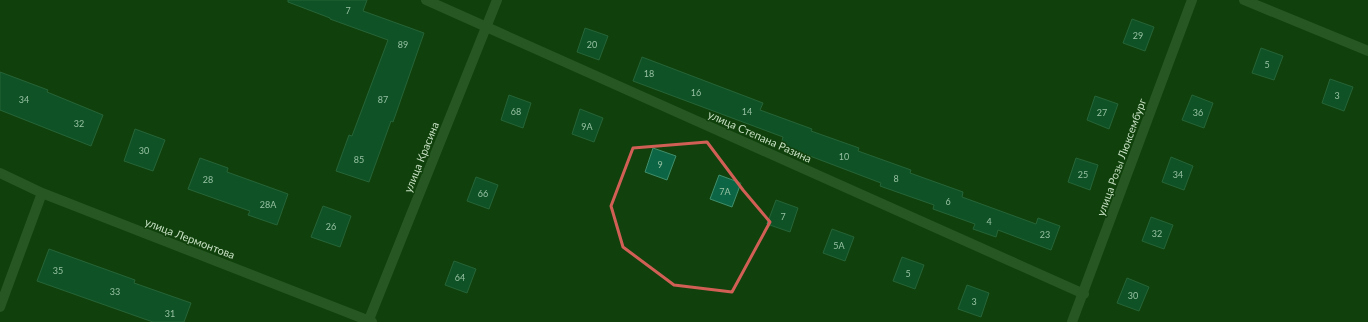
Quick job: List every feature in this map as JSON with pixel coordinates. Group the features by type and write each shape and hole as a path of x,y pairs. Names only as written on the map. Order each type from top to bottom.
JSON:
{"street":[{"name":"улица Степана Разина","path":"426,0 1084,294"},
{"name":"улица Красина","path":"369,322 497,0"},
{"name":"улица Розы Люксембург","path":"1072,322 1084,294 1192,0"},
{"path":"1244,0 1368,50"},
{"name":"улица Лермонтова","path":"0,172 42,193 369,322"},
{"path":"0,307 42,193"}],"highlighted area":[{"path":"707,142 743,190 770,222 732,292 674,285 623,247 611,206 633,148"}],"building":[{"path":"288,0 367,0 363,11 424,33 393,122 391,121 369,182 336,171 349,135 352,136 388,40 330,19 288,2"},
{"path":"1132,19 1154,27 1145,51 1123,43"},
{"path":"585,28 608,36 599,60 577,52"},
{"path":"1261,48 1283,56 1274,80 1252,73"},
{"path":"642,57 763,103 760,110 812,129 811,131 859,148 858,151 911,170 910,173 963,192 962,197 1036,224 1038,218 1060,226 1051,250 998,230 996,237 973,229 975,224 933,209 934,205 880,186 881,183 781,145 783,137 633,81"},
{"path":"0,72 48,90 47,92 103,115 91,146 0,110"},
{"path":"1330,79 1353,87 1344,111 1322,103"},
{"path":"509,95 531,103 523,128 501,120"},
{"path":"1192,95 1213,103 1204,128 1182,120"},
{"path":"1095,96 1118,104 1109,129 1087,120"},
{"path":"580,109 603,118 594,142 572,134"},
{"path":"135,129 165,140 153,171 124,161"},
{"path":"653,148 676,156 667,180 645,172"},
{"path":"1171,157 1193,166 1184,190 1162,182"},
{"path":"200,158 228,168 227,172 288,194 277,225 248,215 250,211 188,189"},
{"path":"1076,158 1098,165 1090,190 1068,182"},
{"path":"719,175 741,183 732,207 710,199"},
{"path":"476,177 498,185 489,209 467,201"},
{"path":"776,200 798,208 790,232 767,224"},
{"path":"323,206 351,216 340,247 311,237"},
{"path":"1151,217 1173,225 1164,249 1142,241"},
{"path":"832,229 854,237 845,261 823,253"},
{"path":"49,249 135,280 134,283 191,303 184,322 153,322 37,281"},
{"path":"902,257 924,265 915,289 893,281"},
{"path":"454,261 476,269 467,293 445,285"},
{"path":"1127,278 1149,287 1139,311 1117,303"},
{"path":"967,285 989,293 981,317 958,309"}]}
